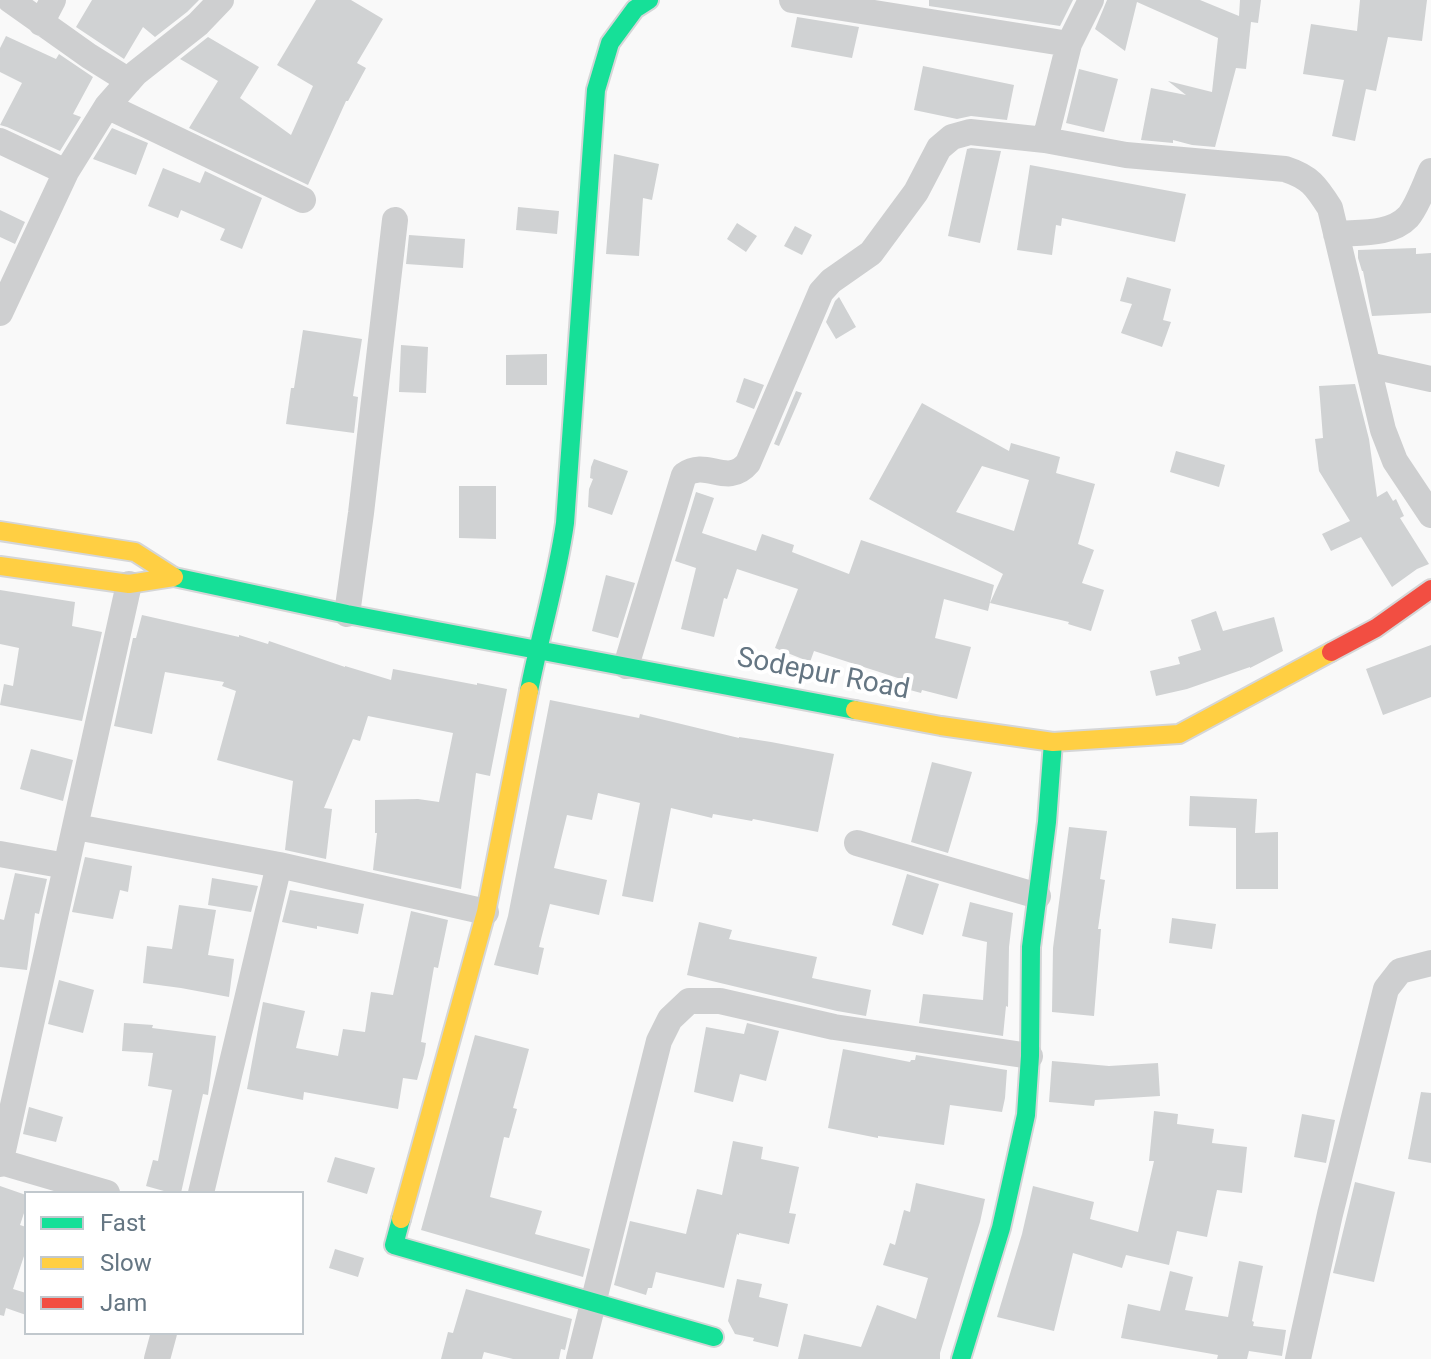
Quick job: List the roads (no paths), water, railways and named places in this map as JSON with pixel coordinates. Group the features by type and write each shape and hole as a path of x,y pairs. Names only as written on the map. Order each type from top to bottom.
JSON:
{"street":[{"path":"10,0 47,11 89,56 129,81"},
{"path":"0,313 66,172 107,106 129,81 198,24 221,0"},
{"path":"649,0 635,9 610,43 596,90 565,523 559,564 537,650 486,912 394,1245 714,1337"},
{"path":"792,0 1069,44"},
{"path":"1045,140 1069,44 1091,0"},
{"path":"107,106 303,200"},
{"path":"626,666 684,475 700,468 725,474 736,473 748,463 821,292 831,281 871,253 916,192 939,148 952,137 970,132 1045,140 1126,155 1285,169 1302,175 1314,184 1330,208 1383,430 1395,461 1431,515"},
{"path":"0,141 66,172"},
{"path":"1336,234 1377,231 1396,226 1410,216 1431,171"},
{"path":"347,614 395,220"},
{"path":"1368,365 1431,379"},
{"name":"Sodepur Road","path":"0,531 135,552 174,577 347,614 941,726 1053,742 1179,734 1376,628 1431,589"},
{"path":"100,1191 0,1163 135,552"},
{"name":"Sodepur Road","path":"0,566 129,584 174,577"},
{"path":"961,1359 1001,1228 1026,1115 1031,947 1047,822 1053,742"},
{"path":"76,827 279,865 486,912"},
{"path":"857,843 1038,896"},
{"path":"0,854 66,866"},
{"path":"201,1191 279,865"},
{"path":"1298,1359 1330,1214 1386,989 1400,971 1431,963"},
{"path":"579,1359 659,1041 670,1019 689,1001 720,1001 834,1027 1030,1056"},
{"path":"157,1359 163,1335"}]}
